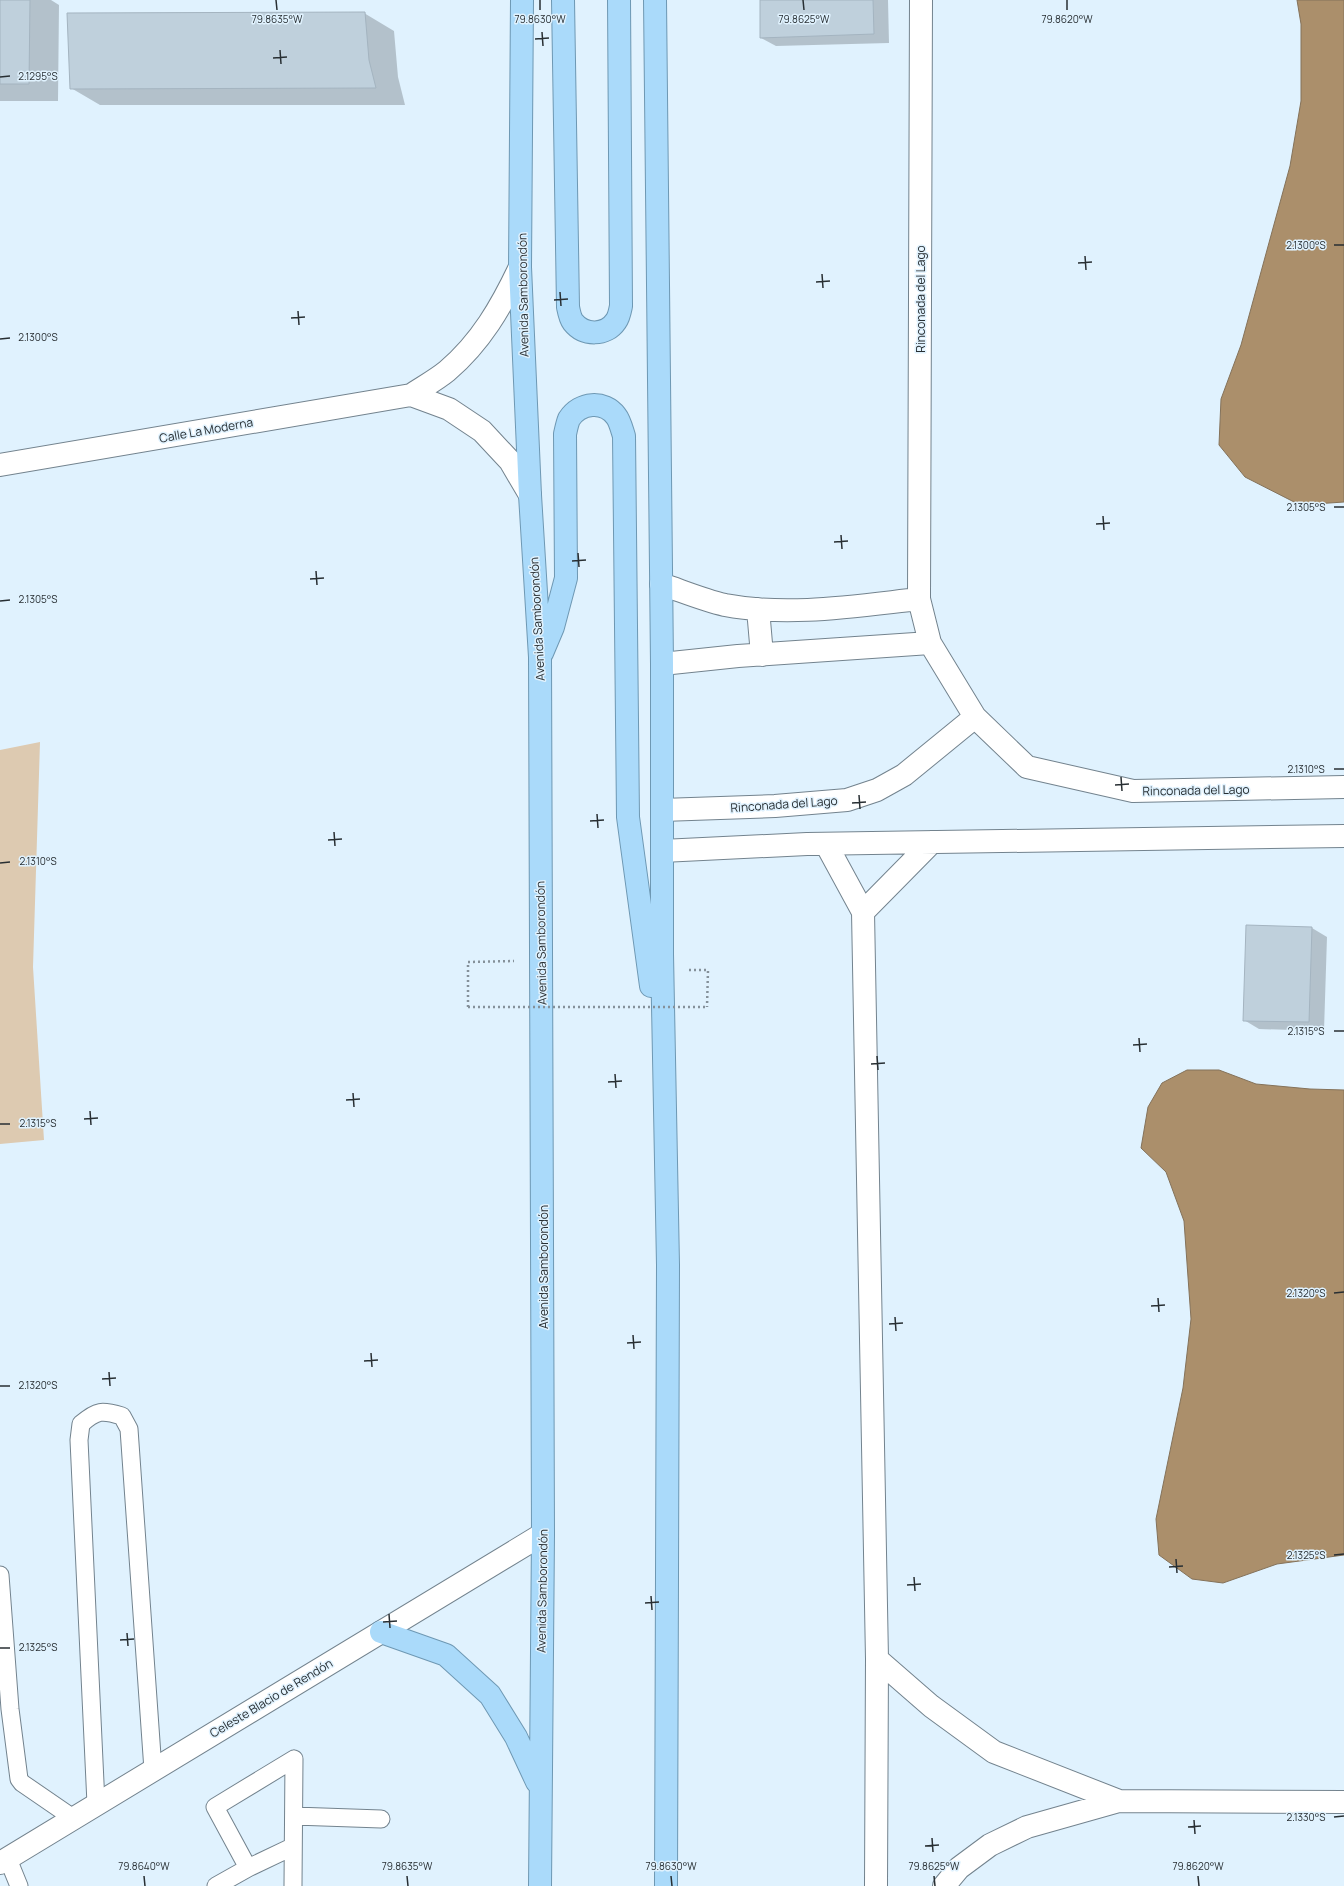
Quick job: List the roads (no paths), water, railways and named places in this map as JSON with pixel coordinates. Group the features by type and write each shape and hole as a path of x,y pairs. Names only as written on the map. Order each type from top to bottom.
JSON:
{"highway":[{"name":"Avenida Samborondón","path":"522,0 520,267 530,496 540,657 543,1534 539,1787 540,1886"},
{"path":"563,0 568,307 572,321 580,330 595,333 609,330 617,320 621,306 619,0"},
{"path":"655,0 662,664 662,851 668,1265 666,1886"},
{"path":"540,657 553,627 566,578 565,434 569,420 578,409 594,404 608,408 617,416 624,436 628,816 665,1088"},
{"path":"381,1632 446,1655 490,1695 516,1738 539,1787"}],"street":[{"name":"Rinconada del Lago","path":"922,0 919,599 930,643 975,717 1027,767 1133,791 1344,787"},
{"name":"Calle La Moderna","path":"0,465 411,395 446,371 477,340 502,305 520,267"},
{"name":"Calle La Moderna","path":"411,395 449,409 482,431 510,461 530,496"},
{"path":"661,584 724,604 772,611 868,605 919,599"},
{"path":"758,609 762,655"},
{"path":"662,664 930,643"},
{"name":"Rinconada del Lago","path":"662,810 775,806 847,800 877,790 904,775 975,717"},
{"path":"662,851 826,844 1344,836"},
{"path":"863,912 932,842"},
{"path":"826,844 863,912 877,1659 876,1886"},
{"name":"Celeste Blacio de Rendón","path":"4,1861 543,1534"},
{"path":"877,1659 932,1706 994,1752 1119,1801"},
{"path":"944,1886 959,1868 990,1845 1027,1827 1119,1801 1344,1802"}],"lane":[{"path":"96,1804 79,1440 81,1424 94,1413 106,1411 122,1416 129,1429 153,1770"},
{"path":"0,1574 4,1680 19,1779 22,1783 73,1818"},
{"path":"248,1868 215,1807 294,1759 294,1816 292,1847 293,1886"},
{"path":"294,1816 381,1819"},
{"path":"216,1886 248,1868 292,1847"},
{"path":"4,1861 19,1886"}]}
